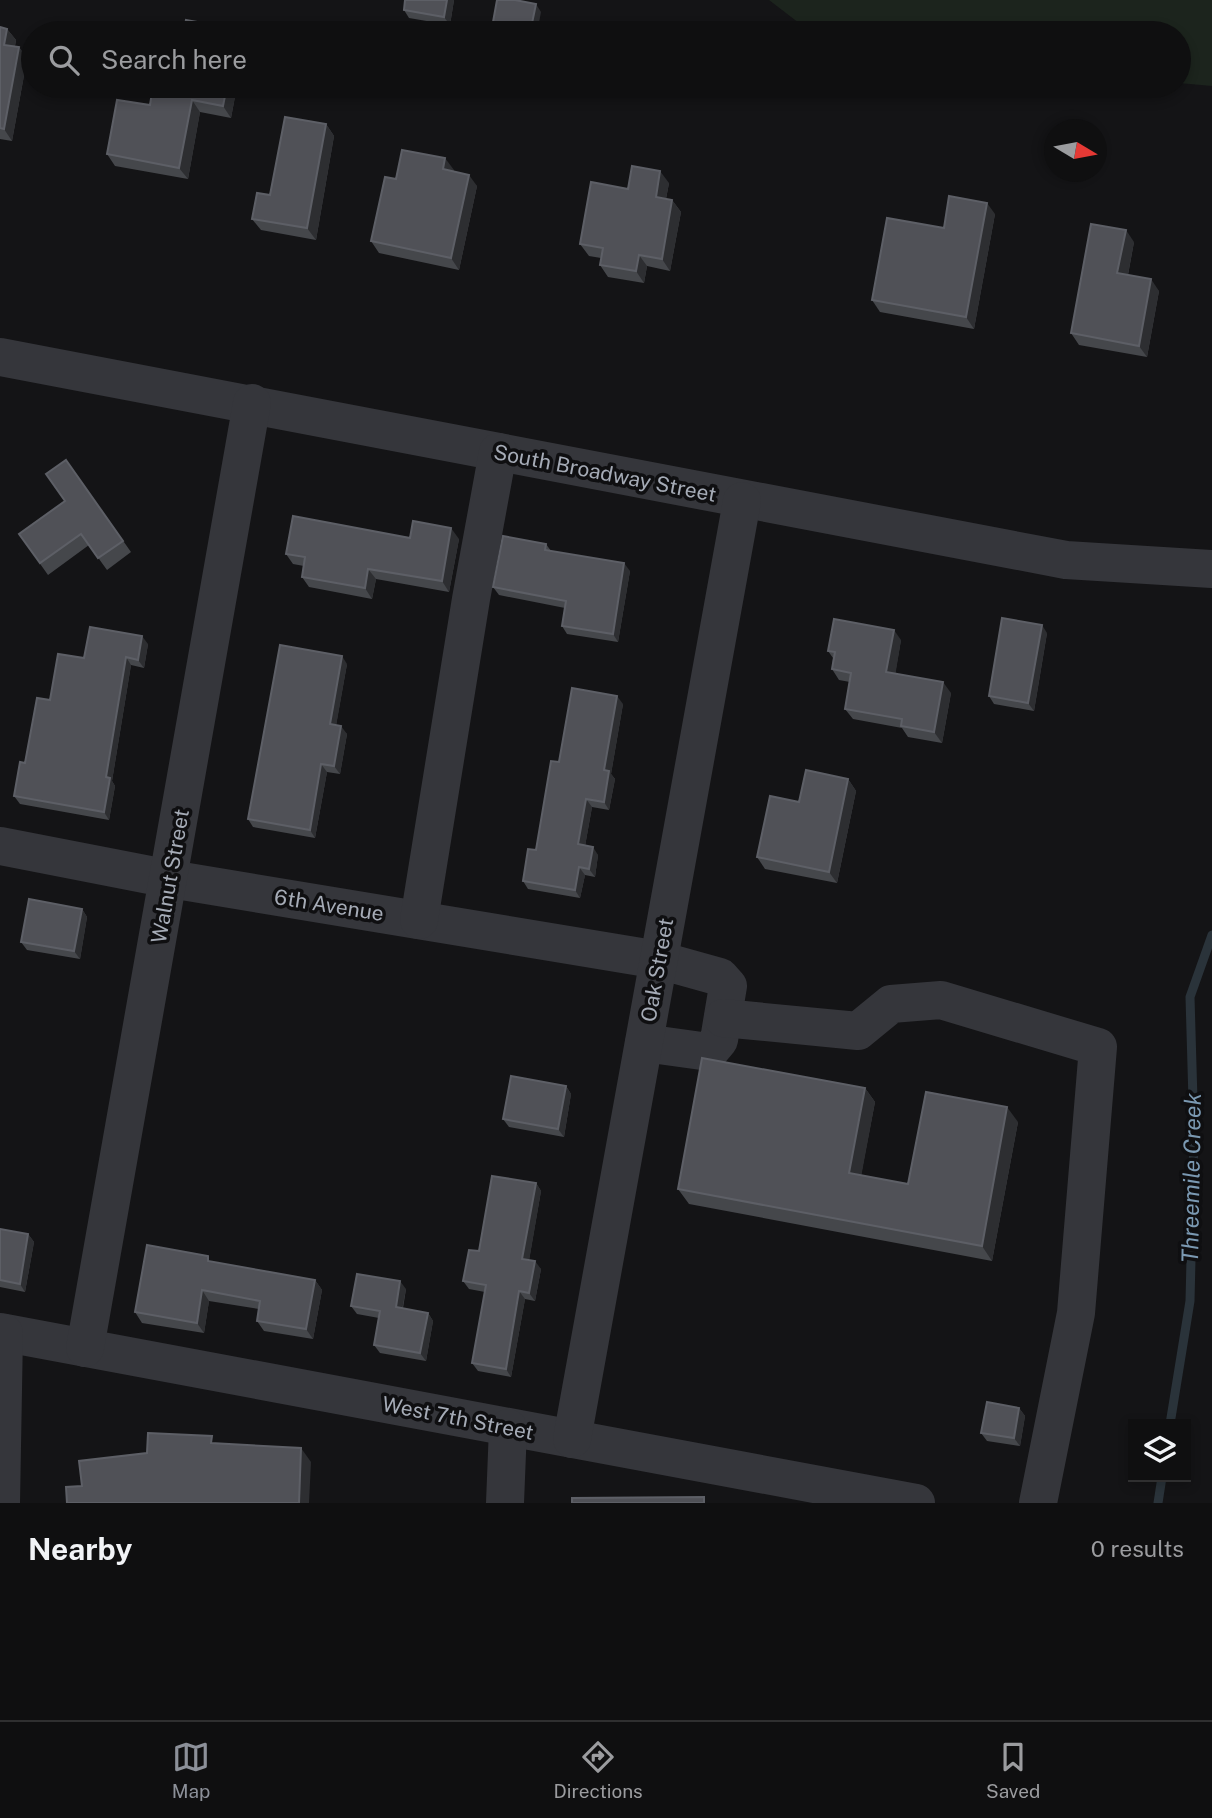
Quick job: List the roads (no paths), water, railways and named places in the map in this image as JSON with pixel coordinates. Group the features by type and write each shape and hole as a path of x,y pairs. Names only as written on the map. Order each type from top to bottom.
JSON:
{"street":[{"name":"South Broadway Street","path":"0,357 252,403 741,501 1066,560 1212,569"},
{"name":"Walnut Street","path":"85,1348 252,403"},
{"path":"419,920 471,598 498,452"},
{"name":"Oak Street","path":"572,1439 741,501"},
{"name":"6th Avenue","path":"0,846 170,878 659,960 720,977 728,986 723,1018"},
{"path":"644,1043 709,1052 719,1040 723,1018 858,1031 891,1004 942,1000 1098,1047 1076,1313 1038,1503"},
{"path":"1,1503 2,1332"},
{"name":"West 7th Street","path":"2,1332 916,1503"},
{"path":"505,1503 508,1428"}],"waterway":[{"name":"Threemile Creek","path":"1171,1419 1190,1301 1194,1135 1190,997 1212,935"},
{"name":"Threemile Creek","path":"1158,1503 1161,1482"}]}
